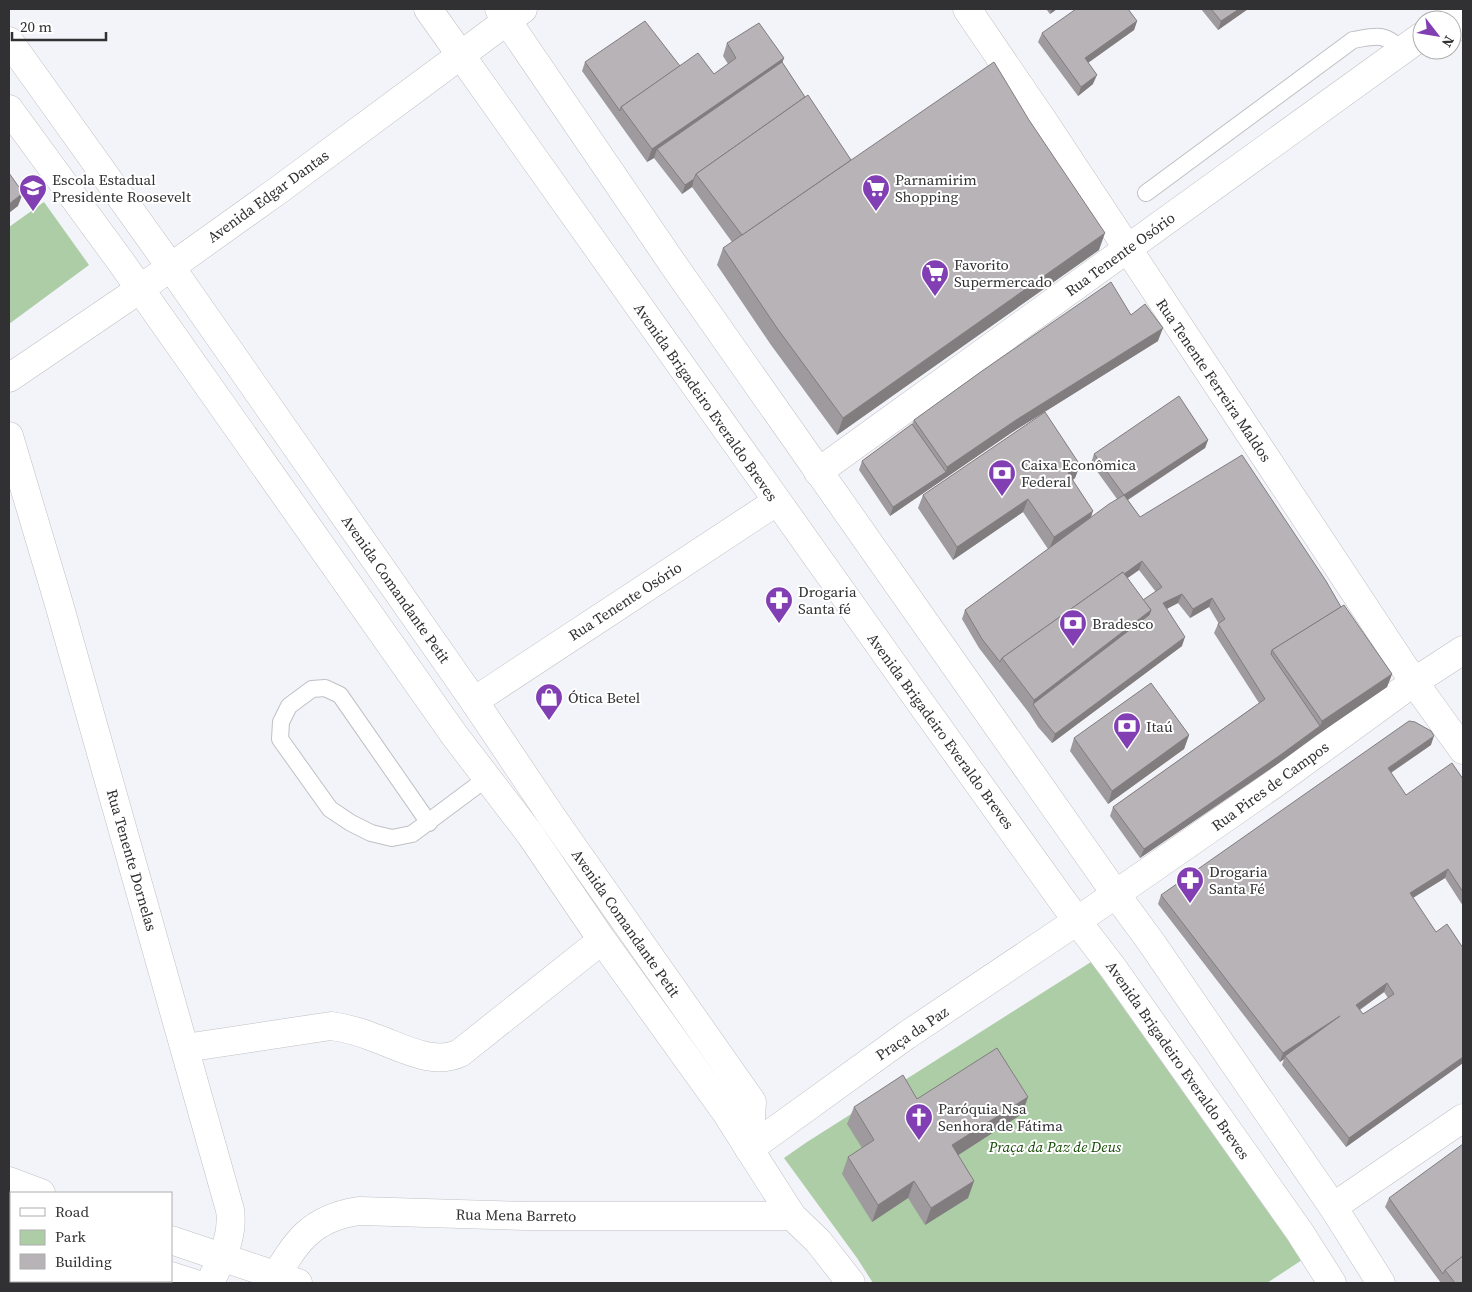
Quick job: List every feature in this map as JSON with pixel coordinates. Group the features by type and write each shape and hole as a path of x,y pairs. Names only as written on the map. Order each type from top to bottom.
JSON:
{"street":[{"name":"Avenida Brigadeiro Everaldo Breves","path":"428,9 776,502 1077,921 1113,968 1288,1215 1332,1283"},
{"name":"Rua Tenente Ferreira Maldos","path":"967,9 1414,682 1463,750"},
{"name":"Avenida Edgar Dantas","path":"9,378 140,289 280,189 460,55 510,13"},
{"path":"510,13 675,267 1151,942 1333,1208 1381,1283"},
{"name":"Avenida Comandante Petit","path":"9,42 170,266 752,1102 749,1149"},
{"name":"Rua Tenente Osório","path":"818,472 1412,43"},
{"path":"13,115 50,100"},
{"name":"Avenida Comandante Petit","path":"13,115 140,289 455,736 530,834 602,940 725,1111 792,1216 818,1241 851,1283"},
{"name":"Rua Tenente Dornelas","path":"9,436 62,613 230,1210 232,1221 231,1233 210,1283"},
{"name":"Rua Tenente Osório","path":"474,701 776,502"},
{"name":"Rua Pires de Campos","path":"1077,921 1274,784 1414,682 1463,650"},
{"path":"530,834 552,817"},
{"name":"Praça da Paz","path":"749,1149 907,1035 1077,921"},
{"path":"185,1048 331,1026 346,1028 410,1051 438,1058 451,1057 460,1053 512,1013 602,940"},
{"path":"1333,1208 1463,1118"},
{"path":"9,1182 38,1192"},
{"name":"Rua Mena Barreto","path":"282,1281 292,1248 328,1219 359,1211 526,1216 792,1216"},
{"path":"172,1240 282,1281"},
{"path":"172,1276 192,1283"}],"lane":[{"path":"1146,193 1353,40 1376,36 1412,43"},
{"path":"428,822 340,696 325,688 312,689 288,706 281,722 280,739 330,809 371,834 392,838 412,834 487,778"}],"green space":[{"path":"44,202 89,265 9,324 9,227"},
{"name":"Praça da Paz de Deus","path":"1091,962 1302,1260 1267,1283 873,1283 784,1158"}],"building":[{"path":"1076,9 1128,9 1137,21 1085,58 1097,75 1081,87 1042,33"},
{"path":"1211,9 1239,9 1221,21"},
{"path":"645,21 680,66 621,107 620,111 585,62"},
{"path":"759,23 784,58 652,149 621,107 698,53 714,74 736,58 727,43"},
{"path":"782,62 805,97 696,174 694,179 685,185 657,149"},
{"path":"994,62 1029,120 1105,233 843,418 777,328 723,248"},
{"path":"808,95 851,160 742,235 696,174"},
{"path":"9,173 23,193 9,204"},
{"path":"1111,282 1131,315 1145,304 1163,328 1016,420 947,467 914,420"},
{"path":"1179,396 1208,440 1124,495 1094,454"},
{"name":"Caixa Econômica Federal","path":"1045,412 1080,465 1068,473 1093,511 1054,537 1028,499 957,547 923,495"},
{"path":"912,424 946,472 893,507 862,461"},
{"path":"1242,455 1326,581 1341,607 1272,650 1271,654 1320,726 1144,849 1113,807 1265,699 1218,624 1225,619 1212,598 1193,609 1182,594 1163,603 1185,637 1055,734 1033,704 1149,615 1151,610 1143,600 1162,587 1142,561 1124,574 1123,572 1002,658 1000,662 982,639 965,610 1124,495 1140,517"},
{"name":"Bradesco","path":"1123,572 1151,610 1034,700 1002,658"},
{"path":"1344,605 1392,674 1322,721 1272,650"},
{"name":"Itaú","path":"1151,683 1189,735 1112,791 1074,738"},
{"path":"1409,721 1415,722 1431,731 1434,736 1388,768 1406,795 1452,763 1463,779 1463,892 1448,869 1410,893 1436,932 1447,924 1463,948 1463,1057 1349,1138 1285,1056 1340,1016 1283,1053 1161,895","holes":["1387,983 1394,994 1363,1014 1356,1005"]},
{"name":"Paróquia Nsa Senhora de Fátima","path":"997,1048 1028,1097 952,1145 974,1181 931,1208 914,1181 878,1205 848,1157 874,1140 854,1107 903,1075 917,1099"},
{"path":"1463,1144 1463,1256 1445,1270 1443,1274 1389,1198"},
{"path":"1463,1256 1463,1283 1455,1283 1445,1270"}],"place":[{"name":"Escola Estadual Presidente Roosevelt","path":"33,212"},
{"name":"Parnamirim Shopping","path":"876,212"},
{"name":"Favorito Supermercado","path":"935,297"},
{"name":"Caixa Econômica Federal","path":"1002,497"},
{"name":"Drogaria Santa fé","path":"779,624"},
{"name":"Bradesco","path":"1073,647"},
{"name":"Ótica Betel","path":"549,721"},
{"name":"Itaú","path":"1127,750"},
{"name":"Drogaria Santa Fé","path":"1190,904"},
{"name":"Paróquia Nsa Senhora de Fátima","path":"919,1141"}]}
